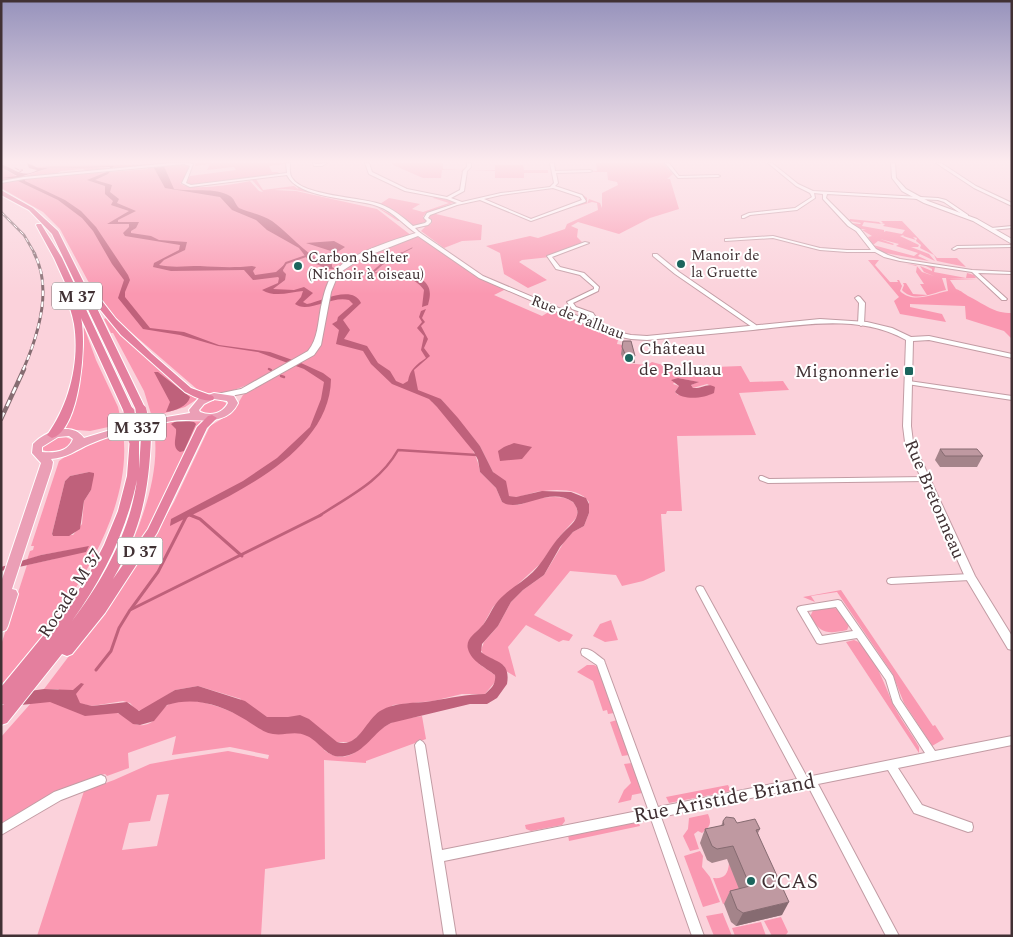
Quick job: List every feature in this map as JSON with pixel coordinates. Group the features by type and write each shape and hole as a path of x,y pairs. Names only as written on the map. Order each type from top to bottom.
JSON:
{"highway":[{"name":"Rocade M 37","path":"1,718 13,684 60,626 102,561 120,523 128,498 140,438 141,410 118,359 47,235 40,226 17,207"},
{"name":"Rocade M 37","path":"7,702 44,668 93,601 124,542 137,509 145,476 140,438 55,233 27,207"},
{"path":"52,435 57,431 63,420 73,391 80,358 79,326 67,288 75,283 86,284 108,318 125,336 188,390 209,398"},
{"name":"D 37","path":"44,668 59,658 78,637 133,561 157,522 206,417"}],"main road":[{"path":"220,396 230,398 233,403 227,412 206,417 195,412 196,405 209,398 220,396"},
{"name":"M 337","path":"74,434 94,433 176,414 196,405"},
{"name":"M 337","path":"1,604 18,565 51,471 60,457 71,449 96,437 173,418 190,415 206,417"},
{"path":"64,432 74,434 79,438 71,449 53,456 41,455 36,450 37,446 52,435 64,432"},
{"name":"M 337","path":"1,626 46,468 47,462 41,455"}],"street":[{"name":"Rue de Palluau","path":"382,207 481,277 588,321 612,333 638,338 820,321 861,324 898,331 910,339"},
{"path":"412,227 430,221 426,218 428,214 450,207"},
{"path":"501,207 531,220 568,207"},
{"path":"743,217 749,214 796,209 799,207"},
{"path":"832,207 850,225 858,230 875,251"},
{"path":"942,207 967,216 1012,242"},
{"path":"991,229 1012,227"},
{"path":"220,396 243,391 311,353 318,343 332,281 338,271 358,259 419,234"},
{"path":"727,240 773,237 820,249 875,251 884,255 972,271 1012,273"},
{"path":"587,243 550,256 558,268 584,275 597,286 597,290 570,302 574,308 591,314 592,317 588,321"},
{"path":"954,249 957,247 1012,246"},
{"path":"655,255 677,273 754,326"},
{"path":"972,271 1004,299"},
{"path":"858,298 862,303 861,324"},
{"path":"910,339 929,338 1012,356"},
{"name":"Rue Bretonneau","path":"910,339 907,433 912,452 970,576 986,607 1012,646"},
{"path":"909,383 1012,398"},
{"path":"233,403 243,391"},
{"path":"762,478 768,481 926,479"},
{"path":"891,581 970,576"},
{"path":"700,589 893,936"},
{"path":"859,634 820,640 800,609 838,603 890,679 896,700 933,756"},
{"path":"584,652 601,663 698,936"},
{"name":"Rue Aristide Briand","path":"437,857 1012,740"},
{"path":"420,745 450,936"},
{"path":"890,765 918,809 968,827"},
{"path":"1,830 58,796 101,780"}],"shaded area":[{"path":"34,207 367,207 377,209 412,236 422,238 472,274 506,289 494,295 542,316 552,310 610,335 608,337 618,340 617,344 623,345 625,363 647,365 652,362 663,365 663,369 741,366 750,382 783,381 789,390 739,393 756,435 677,436 682,511 667,511 666,514 661,514 665,571 643,581 622,586 616,575 570,571 534,615 573,635 569,641 563,640 559,642 526,625 508,647 516,677 506,671 504,666 483,654 481,650 484,642 498,626 511,602 523,590 544,575 564,542 573,532 584,526 589,513 589,502 579,494 565,490 549,490 519,497 509,496 493,472 480,446 441,399 432,402 447,416 469,443 478,462 480,472 496,488 502,502 517,505 532,500 554,497 569,500 574,503 577,509 577,517 559,537 541,563 493,607 482,627 475,633 479,664 495,675 495,682 485,694 462,694 433,701 393,705 351,742 337,742 324,750 334,756 344,757 359,750 379,730 387,725 399,720 422,716 426,739 366,761 366,763 324,760 325,859 265,869 261,936 37,936 84,791 150,764 177,759 228,751 268,759 269,755 230,747 172,755 176,736 128,753 129,768 107,776 105,774 94,777 92,782 1,828 1,737 32,702 50,702 59,689 44,689 116,594 149,546 174,502 210,426 233,412 243,395 290,369 283,366 253,382 230,391 208,393 198,390 118,321 88,281 60,229 43,212","holes":["678,378 698,382 691,385 693,388 707,384 715,388 678,395 675,392 679,386 673,384","198,686 241,699 237,714 210,704 190,700 180,701 171,703 164,708 148,724 140,725 117,713 88,715 66,706 82,704 92,706 123,701 130,703 136,710 142,711 175,690","169,794 157,846 122,850 129,823 150,821 157,795"]},
{"path":"67,207 75,207 81,211 96,227 128,275 130,280 125,297 150,328 184,332 219,345 270,352 301,363 323,373 331,379 326,406 313,430 295,451 272,470 246,487 170,526 171,519 243,481 277,458 310,427 321,399 324,382 304,369 258,352 218,346 180,335 143,329 118,298 124,280 112,264 93,231 82,218"},
{"path":"116,207 126,207 136,211 118,220 118,222 139,222 131,233 151,236 159,240 187,242 185,250 164,260 159,265 174,267 252,266 256,267 253,271 255,275 276,272 284,265 285,280 273,289 294,290 304,287 313,293 303,302 307,304 336,295 344,294 357,297 361,303 343,320 350,330 344,339 367,346 378,363 390,371 396,381 403,384 408,381 410,373 414,368 426,358 421,350 424,336 417,328 422,322 419,317 421,311 426,309 422,318 425,322 421,326 428,339 424,348 430,356 414,370 418,390 441,399 458,418 480,446 493,472 506,481 509,496 516,497 542,491 571,492 586,498 589,504 589,513 584,526 573,532 560,547 544,575 523,590 511,602 498,626 482,644 481,652 501,663 507,670 507,684 497,698 487,704 470,704 391,723 379,731 358,751 339,757 329,753 303,734 270,733 218,706 198,702 177,702 167,705 154,721 140,725 133,724 118,713 85,716 50,702 1,707 1,695 44,689 73,690 81,683 84,684 76,694 80,703 92,706 127,702 139,711 175,690 198,686 245,701 267,717 300,715 309,719 337,742 350,742 361,733 375,715 386,708 399,704 485,694 490,690 494,683 495,675 472,657 467,645 469,639 483,624 502,597 537,568 556,540 577,516 576,507 573,502 564,498 545,498 517,505 509,505 502,502 496,488 480,472 478,460 474,452 429,399 392,384 371,364 363,351 336,344 339,330 332,324 353,304 349,300 335,300 307,307 300,306 295,304 303,291 272,294 262,290 278,283 278,277 253,280 244,270 171,271 153,267 154,263 179,250 180,245 125,236 123,233 129,227 129,224 107,224 129,211"},
{"path":"229,207 238,207 272,221 309,253 317,259 332,264 332,267 335,269 328,269 309,261 299,248 267,230 256,220 232,210"},
{"path":"382,207 416,207 412,209 423,212 443,207 425,214 423,217 427,221 412,225 387,208"},
{"path":"598,207 678,207 679,209 650,218 619,234 578,222 571,226 578,229 577,237 582,242 556,252 550,257 519,262 547,280 528,288 504,274 500,253 486,246 530,236 538,238 565,229 567,224 598,210"},
{"path":"378,208 389,213 401,221 398,221"},
{"path":"440,211 436,214 482,225 481,240 462,241 444,248 421,231 425,227 422,227 431,224 432,221 429,216"},
{"path":"850,219 879,222 881,224 864,222 862,226 884,230 884,232 902,234 905,230 883,226 885,224 881,223 883,223 881,221 902,221 937,258 957,258 966,267 937,261 934,255 920,248 921,245 916,241 917,238 913,237 916,240 904,235 900,236 919,245 918,247 911,247 929,254 935,261 920,254 918,256 929,261 880,252 873,245 868,237 872,236 862,230 866,229 859,229 851,223 861,223 849,221","holes":["880,239 899,244 896,246 918,253 914,256 873,245 878,241 894,244"]},
{"path":"334,241 345,247 336,253 324,254 334,252 306,243"},
{"path":"868,260 879,260 875,265 890,282 898,282 897,280 899,280 902,286 900,291 911,297 917,298 948,291 946,278 979,279 950,280 956,289 985,306 1000,312 1012,313 1012,339 1004,331 966,319 965,306 910,304 910,307 942,314 946,322 900,314 894,301 899,297"},
{"path":"924,265 952,270 935,267 934,272 966,278 942,278 946,290 927,295 920,284 924,284 916,272 917,266 922,272 934,276 924,272 920,266 932,271 932,269"},
{"path":"342,271 398,273 413,276 424,281 430,291 428,305 422,307 424,290 420,285 400,275 378,273 352,276 344,274"},
{"path":"967,273 974,275 976,278 966,278"},
{"path":"903,283 906,283 913,294 927,295 918,297 907,294 902,290"},
{"path":"106,318 122,336 199,398 185,407 152,417 144,391 113,333 111,333 104,319"},
{"path":"84,327 96,360 118,407 122,424 90,431 63,429 73,402 82,366 82,333"},
{"path":"154,372 158,372 190,397 187,403 177,409 166,412 170,402"},
{"path":"678,378 699,382 691,385 693,388 707,385 715,387 714,393 694,398 683,397 675,392 679,386 671,380"},
{"path":"220,399 227,406 220,412 206,414 200,410 205,403"},
{"path":"182,417 206,420 150,526 120,570 139,525 152,482 155,453 153,424"},
{"path":"180,419 196,424 184,451 180,452 175,445 176,429 171,424"},
{"path":"123,431 124,465 117,500 105,534 88,568 68,600 46,631 1,685 1,645 27,565 54,559 88,547 41,555 27,560 30,551 33,550 34,546 31,546 59,461 79,447","holes":["89,472 91,490 84,501 82,524 73,535 53,536 65,481 70,476"]},
{"path":"64,436 72,440 69,447 51,453 43,450 43,445 53,438"},
{"path":"514,443 532,447 522,459 500,461 498,451"},
{"path":"89,472 94,473 94,475 91,490 84,501 80,529 69,536 53,536 65,481 70,476"},
{"path":"89,546 86,552 1,571 1,567 41,555"},
{"path":"841,590 933,726 935,725 944,739 932,746 904,703 892,673 837,592 811,596 815,602 803,597"},
{"path":"827,606 841,610 850,623 847,630 830,632 822,630 814,623 810,617 814,608"},
{"path":"611,620 618,640 605,642 593,636 600,624"},
{"path":"854,640 861,644 873,660 896,710 919,747 919,753 846,642"},
{"path":"587,665 598,667 614,713 608,714 607,710 603,711 593,681 577,672"},
{"path":"617,720 629,755 622,756 610,722"},
{"path":"632,763 642,793 632,795 631,800 618,803 624,790 631,783 624,764"},
{"path":"728,785 731,791 669,803 666,797"},
{"path":"708,814 710,822 708,827 702,833 698,831 694,834 699,849 690,851 683,836 688,829 689,818"},
{"path":"564,817 565,821 562,825 531,831 526,829 525,825"},
{"path":"638,821 640,826 569,841 568,835"},
{"path":"700,851 703,856 702,867 710,877 720,902 703,907 684,856"},
{"path":"729,863 744,899 723,904 713,878 720,878 725,875 728,871"},
{"path":"723,913 732,936 714,936 706,916"},
{"path":"781,917 788,932 785,936 772,936 764,921"},
{"path":"761,922 766,936 735,936 732,928"}],"building":[{"path":"623,341 631,341 635,356 626,356 622,347"},
{"path":"940,449 977,449 983,456 945,456"},
{"path":"726,817 734,818 737,823 755,819 760,829 756,830 789,902 743,913 737,909 730,891 750,886 733,846 717,849 712,846 705,829 724,825 723,821"}],"waterway":[{"path":"402,253 412,248"},
{"path":"373,272 382,264 402,253"},
{"path":"283,268 286,263 306,256"},
{"path":"319,516 373,480 391,461 398,450 477,455"},
{"path":"187,516 188,514 193,516"},
{"path":"131,609 158,572 187,515"},
{"path":"190,515 200,519 241,555"},
{"path":"241,555 319,516"},
{"path":"96,670 111,651 119,628 130,610 241,555"}],"railway":[{"path":"1,212 24,235 35,254"},
{"path":"23,370 34,342 43,296 40,267 34,253"},
{"path":"1,419 24,369"}],"place":[{"name":"Manoir de la Gruette","path":"681,264"},
{"name":"Carbon Shelter (Nichoir à oiseau)","path":"298,266"},
{"name":"Château de Palluau","path":"629,358"},
{"name":"Mignonnerie","path":"909,371"},
{"name":"CCAS","path":"751,881"}]}
